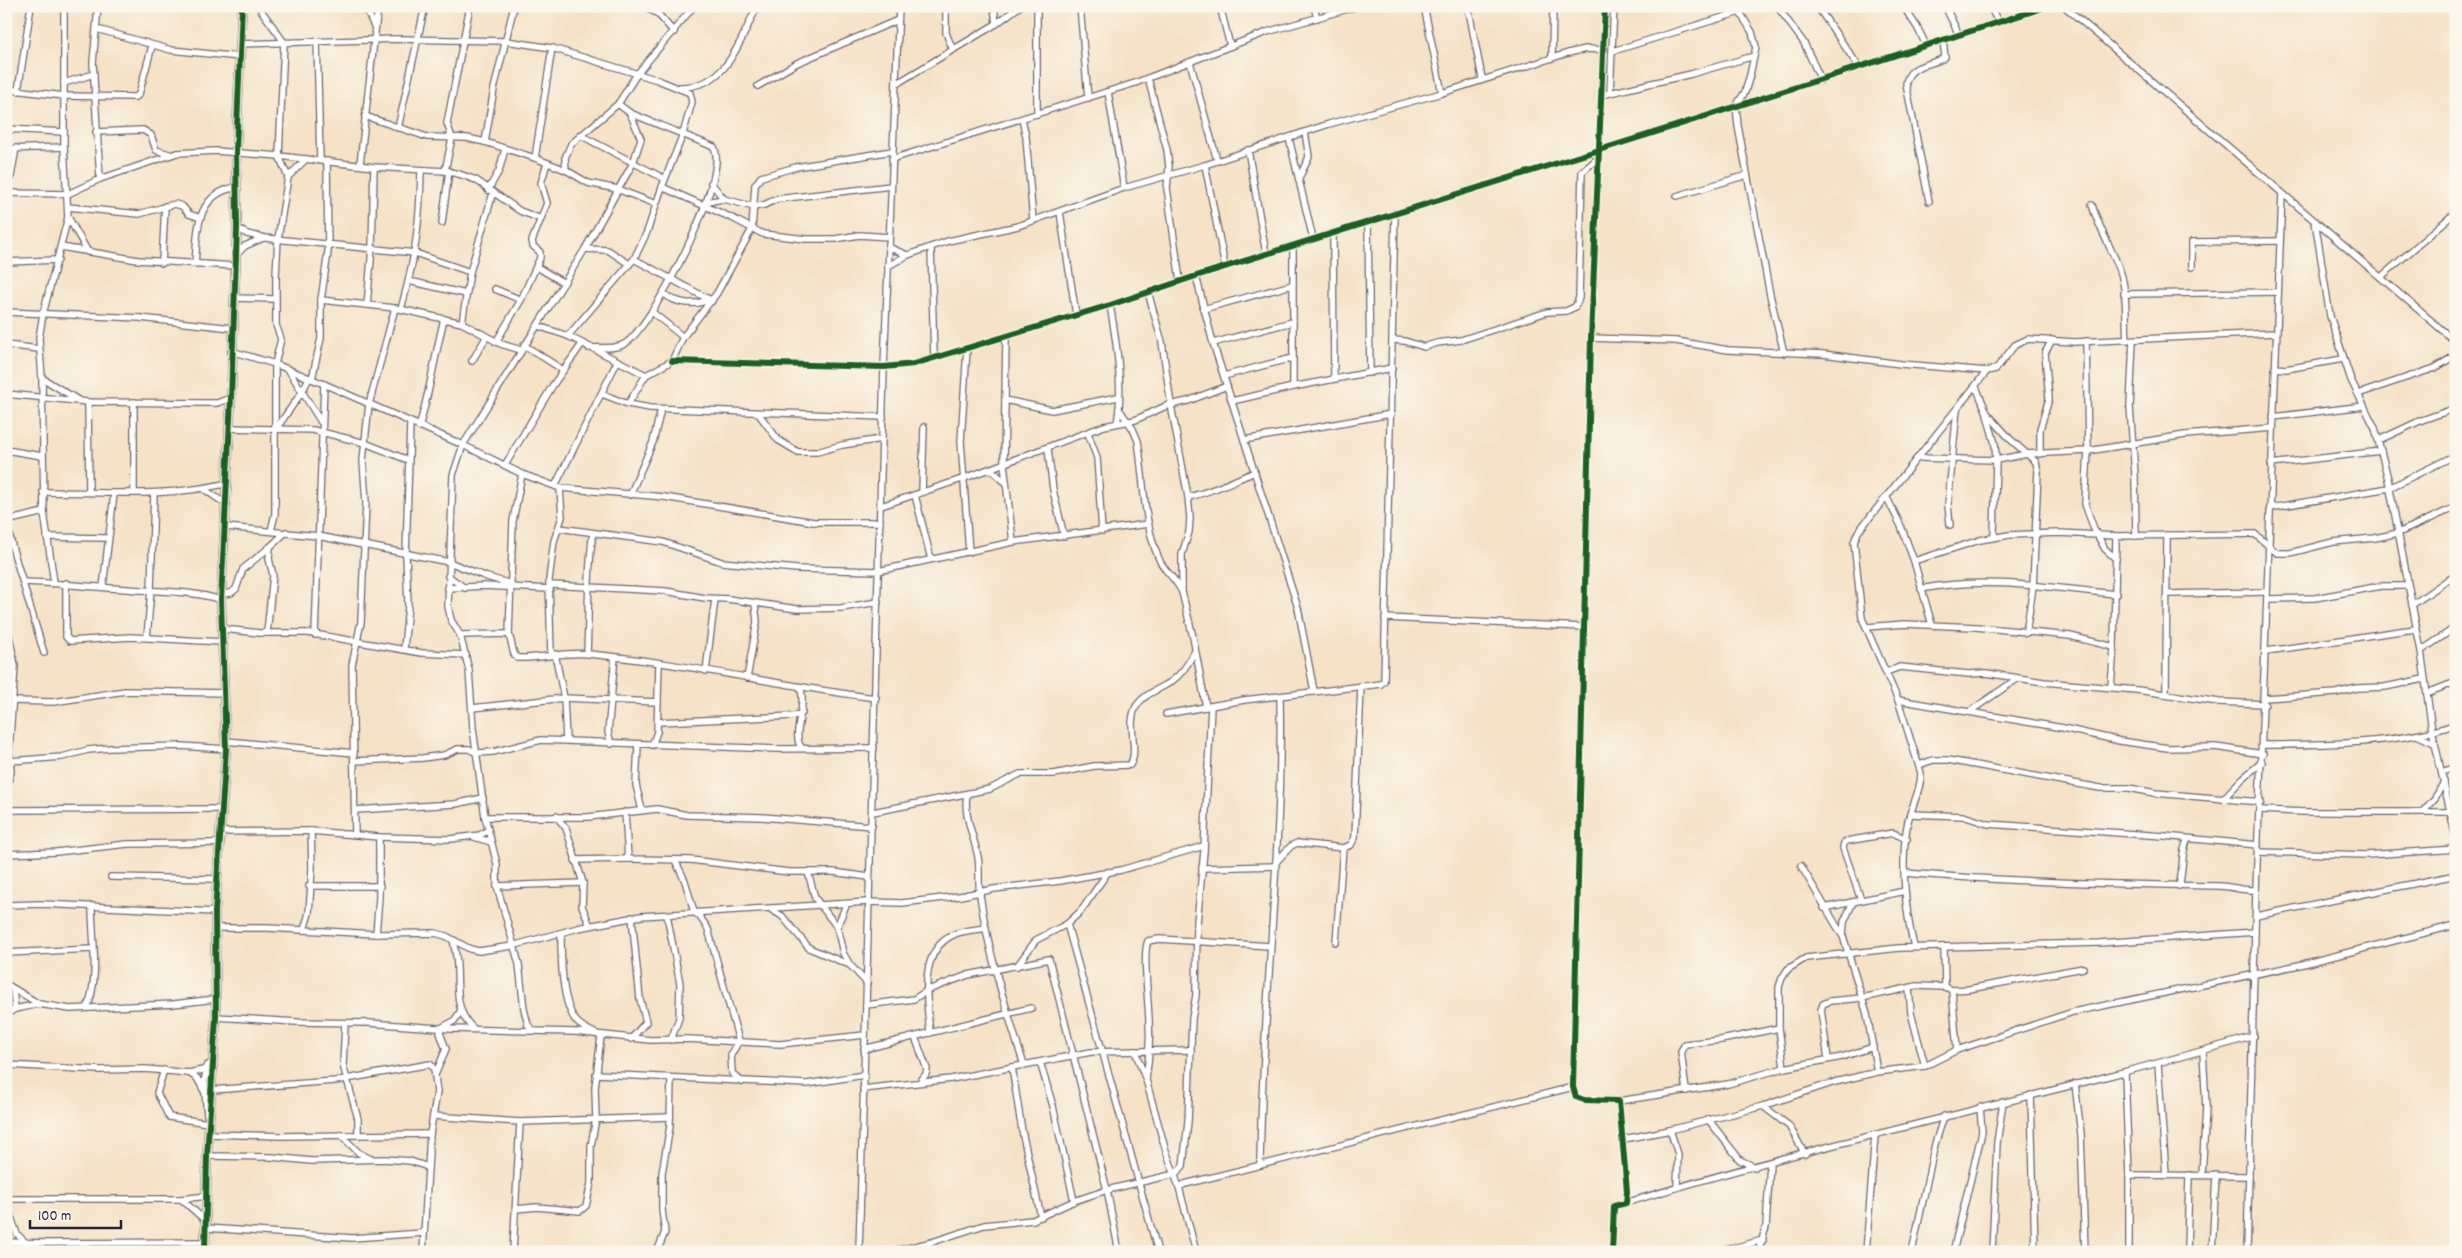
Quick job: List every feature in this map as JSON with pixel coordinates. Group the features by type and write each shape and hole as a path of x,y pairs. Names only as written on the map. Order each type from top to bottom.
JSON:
{"street":[{"path":"18,91 30,6"},
{"path":"54,583 44,512 42,456 43,396 40,349 43,314 68,217 64,147 64,6"},
{"path":"98,6 94,98 100,179"},
{"path":"205,1252 208,1090 214,1052 216,1017 215,912 226,745 222,597 236,266 236,152 242,6"},
{"path":"258,6 284,42 280,156 288,176 278,239 275,299 276,325 281,339 275,364 276,514 271,531"},
{"path":"365,6 374,26"},
{"path":"360,164 374,26 378,6"},
{"path":"398,128 425,6"},
{"path":"442,223 452,138 447,123 470,6"},
{"path":"486,142 494,89 514,6"},
{"path":"645,6 658,14 674,32"},
{"path":"556,166 565,158 572,144 580,135 618,104 638,74 694,6"},
{"path":"678,87 693,86 721,74 760,6"},
{"path":"859,1252 868,902 873,812 884,367 898,6"},
{"path":"946,6 946,28 953,50"},
{"path":"994,6 996,24"},
{"path":"896,84 996,24 1020,6"},
{"path":"1037,6 1037,114"},
{"path":"1080,6 1088,98"},
{"path":"1220,6 1230,46"},
{"path":"1314,6 1317,18"},
{"path":"892,160 1108,92 1230,46 1358,6"},
{"path":"1424,6 1442,93"},
{"path":"1468,6 1482,78"},
{"path":"1552,57 1553,6"},
{"path":"1605,6 1591,338 1574,1087 1576,1096 1584,1100 1619,1101 1686,1091 1728,1084 1784,1068 1874,1047"},
{"path":"1610,93 1614,6"},
{"path":"1736,6 1754,37 1754,56 1745,92 1736,106 1738,126 1770,295 1784,353"},
{"path":"1777,6 1804,43 1821,80"},
{"path":"1817,6 1858,68"},
{"path":"1903,6 1917,26 1926,46"},
{"path":"1945,6 1959,35"},
{"path":"1990,6 1998,22"},
{"path":"628,404 646,375 672,361 884,367 908,366 1110,305 1180,281 1821,80 2049,6"},
{"path":"2064,6 2456,342"},
{"path":"1613,51 1740,12"},
{"path":"758,86 797,63 898,20"},
{"path":"97,29 171,50 240,57"},
{"path":"240,44 373,40 462,39 506,41 552,48 678,87 690,93 692,97 683,134 665,178 647,232 634,259 570,338"},
{"path":"1929,201 1906,79 1918,67 1940,61 1945,57 1943,40"},
{"path":"276,429 310,378 321,338 321,300 328,243 317,41"},
{"path":"6,89 94,98 138,96 152,46"},
{"path":"535,158 552,48"},
{"path":"888,266 908,255 960,237 996,232 1060,212 1124,188 1206,165 1305,132 1442,93 1482,78 1580,50 1604,50"},
{"path":"1601,95 1691,74 1754,56"},
{"path":"1190,62 1218,160"},
{"path":"64,83 94,74"},
{"path":"1148,78 1166,150 1169,175 1167,188 1180,281"},
{"path":"1108,92 1124,188"},
{"path":"589,348 615,347 628,342 652,312 673,278 704,204 716,168 714,148 630,112 618,104"},
{"path":"526,1028 519,964 512,946 497,886 497,864 487,831 469,670 460,635 451,620 448,576 452,535 454,475 464,445 585,249 617,189 634,162 641,139 630,112"},
{"path":"365,116 427,136 467,138 486,142 556,166 588,182 617,189 656,204"},
{"path":"1022,118 1026,136 1032,221"},
{"path":"6,129 64,132"},
{"path":"96,132 143,130 151,135 156,150 169,154"},
{"path":"1299,178 1308,157 1305,132"},
{"path":"580,135 665,178"},
{"path":"1289,138 1313,239"},
{"path":"6,148 64,147"},
{"path":"6,184 11,176 16,148"},
{"path":"462,323 470,272 491,192 505,149"},
{"path":"1248,150 1266,254"},
{"path":"6,193 68,194 100,179 169,154 200,151 236,152 360,164 374,168 447,171 476,180 520,210 541,219"},
{"path":"672,361 683,337 711,300 752,229 755,185 761,177 767,174 892,151"},
{"path":"565,158 566,170"},
{"path":"1392,340 1405,341 1424,347 1437,343 1461,340 1547,312 1566,311 1575,307 1579,298 1582,172 1598,158"},
{"path":"288,176 306,159"},
{"path":"496,342 521,300 537,267 541,253 533,246 532,241 548,200 541,183 547,163"},
{"path":"1206,165 1225,267"},
{"path":"367,305 372,248 374,168"},
{"path":"355,835 352,665 361,622 362,544 366,503 363,460 369,404 398,309 409,281 416,253 422,171"},
{"path":"1677,196 1747,175"},
{"path":"711,183 724,198 754,207 777,199 891,186"},
{"path":"195,264 201,218 207,201 218,192 237,187"},
{"path":"662,187 704,204 763,234 806,238 866,235 889,237"},
{"path":"2247,1252 2254,1036 2256,890 2265,701 2268,547 2282,193"},
{"path":"704,204 724,198"},
{"path":"68,207 139,214 179,204 186,212 201,218"},
{"path":"2092,205 2100,231 2118,263 2124,294 2130,340 2130,407 2134,443 2136,536"},
{"path":"162,263 165,206"},
{"path":"1060,212 1076,315"},
{"path":"2381,277 2456,212"},
{"path":"1166,714 1314,691 1382,684 1384,681 1395,213"},
{"path":"68,217 88,252"},
{"path":"2315,221 2330,316 2343,359 2379,440 2421,651 2434,743 2456,838"},
{"path":"1368,222 1370,372"},
{"path":"237,228 247,234 265,238 416,253 470,272"},
{"path":"1333,233 1334,379"},
{"path":"236,255 245,246 265,238"},
{"path":"2192,268 2192,242 2279,241"},
{"path":"1293,246 1293,387"},
{"path":"888,247 908,255"},
{"path":"931,247 934,358"},
{"path":"61,248 162,263 236,266"},
{"path":"585,249 608,250 629,264"},
{"path":"634,259 673,278 711,300"},
{"path":"6,262 58,260"},
{"path":"537,267 564,283"},
{"path":"1196,276 1213,343 1298,608 1314,691"},
{"path":"409,281 466,294"},
{"path":"1203,309 1292,285"},
{"path":"495,289 521,300"},
{"path":"892,1252 932,1242 984,1225 1025,1221 1041,1217 1074,1201 1107,1190 1175,1174 1185,1162 1196,994 1196,942 1204,846 1208,706 1182,592 1182,554 1189,532 1190,518 1188,497 1170,405 1162,342 1148,292"},
{"path":"2124,294 2277,292"},
{"path":"664,294 680,302 700,303 711,300"},
{"path":"234,298 275,299"},
{"path":"321,300 398,309 462,323 496,342 523,347 563,370"},
{"path":"1110,305 1117,349 1120,409 1138,441 1148,524 1163,567 1182,592"},
{"path":"6,312 140,318 232,328"},
{"path":"652,312 683,337"},
{"path":"419,427 431,387 432,367 444,319"},
{"path":"1213,343 1292,322"},
{"path":"538,326 570,338 646,375"},
{"path":"1591,338 1676,341 1728,350 1823,354 1886,363 1987,371 1996,368 2019,342 2033,339 2130,340 2276,332"},
{"path":"472,361 487,336"},
{"path":"1006,337 1004,464 1013,542"},
{"path":"570,338 575,353"},
{"path":"2040,454 2040,429 2049,400 2044,353 2052,340"},
{"path":"2086,341 2088,451 2085,504 2105,549 2116,559"},
{"path":"505,465 563,370 582,344"},
{"path":"6,345 40,349"},
{"path":"610,359 615,347"},
{"path":"967,349 961,441 962,479 969,552"},
{"path":"231,351 275,364 310,378 464,445 522,474 558,487 664,497 814,522 880,522"},
{"path":"2358,394 2435,368 2456,355"},
{"path":"1224,376 1292,358"},
{"path":"2275,368 2309,366 2343,359"},
{"path":"566,740 564,698 553,655 550,587 554,541 562,517 558,487 617,362"},
{"path":"1232,401 1392,368"},
{"path":"288,369 321,422"},
{"path":"1914,947 1906,913 1905,873 1911,814 1920,784 1919,765 1898,700 1860,610 1854,542 1858,532 1987,371"},
{"path":"42,378 80,401"},
{"path":"315,635 320,432 324,384"},
{"path":"881,506 1048,449 1116,423 1128,422 1170,405 1188,401 1227,386"},
{"path":"1976,387 1987,413 1995,444 1994,537"},
{"path":"6,394 43,396 88,402 212,403 231,398"},
{"path":"602,394 628,404 661,409 883,417"},
{"path":"1005,400 1052,410 1118,396"},
{"path":"88,402 89,492"},
{"path":"134,402 134,492"},
{"path":"2273,417 2364,406"},
{"path":"2379,440 2422,420 2456,408"},
{"path":"630,495 653,442 661,409"},
{"path":"1116,423 1120,409"},
{"path":"1950,525 1948,505 1957,409"},
{"path":"758,413 766,421 778,440 798,452 817,452 842,445 882,439"},
{"path":"766,421 767,413"},
{"path":"1987,413 2010,439 2033,458 2038,468 2033,587 2026,633"},
{"path":"1244,440 1391,414"},
{"path":"404,649 408,605 406,555 410,423"},
{"path":"922,492 924,427"},
{"path":"229,428 320,432 365,443 408,460"},
{"path":"1919,458 1996,460 2027,454 2088,451 2198,434 2273,428"},
{"path":"1088,433 1097,458 1102,530"},
{"path":"1048,449 1054,496 1064,536"},
{"path":"6,450 42,456"},
{"path":"2271,464 2381,451"},
{"path":"2270,508 2389,488 2456,455"},
{"path":"987,470 997,474 1006,484"},
{"path":"1188,497 1214,491 1227,482 1255,472"},
{"path":"522,474 513,521 509,634 514,654 517,658 587,653 876,698"},
{"path":"43,492 154,493 204,489 228,483"},
{"path":"204,489 227,505"},
{"path":"147,637 152,590 154,493"},
{"path":"103,587 107,538 114,494"},
{"path":"915,495 931,559"},
{"path":"1887,498 1901,526 1914,561 1932,625"},
{"path":"2255,534 2262,538 2268,547 2277,553 2290,553 2333,542 2375,538 2398,533 2456,507"},
{"path":"44,512 6,520 12,550 44,653"},
{"path":"1914,561 1994,537 2036,534 2116,536 2255,534 2262,530 2269,522"},
{"path":"559,528 662,542 722,562 797,569 878,572 1013,542 1148,524"},
{"path":"226,527 318,536 406,555 449,562 511,586"},
{"path":"23,582 66,583 191,592 222,597 231,594 236,589 243,569 286,532"},
{"path":"587,653 590,588 588,566 593,533"},
{"path":"2166,694 2167,535"},
{"path":"2111,687 2116,594 2116,536"},
{"path":"47,537 107,538"},
{"path":"267,633 273,575 269,559 270,547"},
{"path":"2412,605 2456,574"},
{"path":"448,576 465,588"},
{"path":"2450,578 2456,588"},
{"path":"1921,589 1938,585 1996,582 2116,594"},
{"path":"66,583 67,639 75,641 147,637 223,642"},
{"path":"448,588 511,586 666,590 715,599 728,599 797,609 849,608 878,602"},
{"path":"2167,594 2315,598 2381,586 2408,586"},
{"path":"706,671 715,599"},
{"path":"747,678 756,622 755,604"},
{"path":"1385,618 1584,627"},
{"path":"6,620 10,649 15,666 11,772 6,788"},
{"path":"1867,627 1898,624 1932,625 2070,636 2114,647"},
{"path":"2421,651 2456,627"},
{"path":"223,629 267,633 300,633 443,655 466,655"},
{"path":"2266,650 2322,644 2361,635 2416,629"},
{"path":"460,635 509,634"},
{"path":"873,812 990,789 1020,774 1054,774 1094,766 1130,765 1133,754 1133,716 1137,706 1150,694 1181,674 1195,651"},
{"path":"611,744 608,732 615,657"},
{"path":"652,745 656,739 658,722 659,663"},
{"path":"1886,672 1900,667 1968,674 1994,674 2017,679 2111,687 2219,702 2265,701 2336,693 2357,688 2376,688 2424,679"},
{"path":"1968,712 2017,679"},
{"path":"2427,693 2456,682"},
{"path":"1202,868 1276,864 1291,846 1297,844 1343,848 1351,845 1356,837 1361,686"},
{"path":"800,687 803,695 802,713 797,738 802,748"},
{"path":"803,695 809,689"},
{"path":"13,701 53,702 125,691 225,693"},
{"path":"1260,1165 1270,946 1280,802 1280,696"},
{"path":"472,708 564,698 658,702"},
{"path":"1898,700 2152,746 2177,748 2215,747 2263,754"},
{"path":"658,722 794,716 802,713"},
{"path":"794,716 800,723"},
{"path":"2263,745 2329,744 2412,735 2456,724"},
{"path":"2412,735 2423,736 2434,743"},
{"path":"354,761 423,758 444,755 458,749 469,749 477,753 506,750 541,740 638,745 874,748"},
{"path":"10,761 62,757 110,748 182,746 226,745 354,753"},
{"path":"638,745 636,785 642,810"},
{"path":"1919,765 1933,760 1948,760 2100,788 2129,788 2150,793 2260,802"},
{"path":"2223,799 2262,762"},
{"path":"2442,772 2456,767"},
{"path":"2424,811 2435,798 2444,782"},
{"path":"967,794 966,812 975,840 979,861 979,893 986,928 1007,1014 1024,1065"},
{"path":"355,810 455,804 483,798"},
{"path":"6,810 222,809"},
{"path":"485,817 588,817 657,809 688,815 762,817 872,826"},
{"path":"2260,810 2370,813 2451,812"},
{"path":"625,812 628,859"},
{"path":"1911,814 1963,816 1988,824 2188,839 2258,849 2368,854 2456,849"},
{"path":"556,816 565,824 583,883 582,906 590,926"},
{"path":"220,832 311,831 379,838 450,839 472,837 487,831"},
{"path":"304,930 309,913 312,868 311,831"},
{"path":"1861,900 1843,848 1844,843 1893,833 1907,839"},
{"path":"472,837 491,842"},
{"path":"376,934 380,886 379,838"},
{"path":"2179,886 2183,872 2183,850 2188,839"},
{"path":"6,854 56,852 126,844 220,843"},
{"path":"215,928 376,934 434,933 478,951 512,946 632,917 694,912 846,905 868,902 907,902 979,893 994,889 1060,881 1108,872 1204,846"},
{"path":"1336,942 1343,848"},
{"path":"575,860 675,860 789,872 833,872 870,877"},
{"path":"675,860 685,881 694,912 700,916 708,929 739,1041 731,1055 732,1073 742,1082"},
{"path":"1801,866 1824,908 1843,936 1862,998 1878,1072"},
{"path":"808,872 819,906 838,927"},
{"path":"1017,966 1036,940 1067,924 1081,911 1108,872"},
{"path":"1905,873 1943,877 2221,886 2256,890"},
{"path":"2256,916 2456,875"},
{"path":"111,877 218,879"},
{"path":"497,886 583,883"},
{"path":"310,886 380,886"},
{"path":"1824,908 1905,891"},
{"path":"1843,936 1844,922 1853,902"},
{"path":"6,904 215,912"},
{"path":"846,905 838,927 843,953 850,965 867,982"},
{"path":"87,1008 92,997 94,975 92,906"},
{"path":"770,909 782,916 809,948 850,965"},
{"path":"667,914 680,984 679,1018 671,1040"},
{"path":"632,917 640,999 646,1022 632,1039"},
{"path":"1067,924 1158,1252"},
{"path":"1624,1139 1670,1130 1763,1106 1835,1082 1878,1072 1925,1066 1957,1050 2073,1012 2298,965 2456,926"},
{"path":"930,1033 927,1004 927,972 932,955 937,947 953,935 986,928"},
{"path":"1784,1068 1779,1028 1779,987 1788,969 1806,958 1914,947 2099,943 2255,932"},
{"path":"561,933 561,958 571,1012 584,1029 601,1036"},
{"path":"1146,1080 1150,1023 1146,993 1146,943 1159,939 1270,946"},
{"path":"453,940 460,1012 475,1030"},
{"path":"1944,947 1945,987"},
{"path":"6,953 92,949"},
{"path":"866,1005 914,999 928,990 968,975 996,971 1047,958 1050,961 1072,1055 1084,1096 1107,1190 1119,1252"},
{"path":"1828,1059 1821,1010 1823,1004 1830,1001 1862,998 1918,986 1945,987 1952,990 1969,989 2083,968"},
{"path":"6,984 40,1004 70,1009 174,1004 215,999"},
{"path":"13,989 14,1010"},
{"path":"1909,989 1911,1013 1925,1066"},
{"path":"1952,990 1957,1050"},
{"path":"92,997 98,1008"},
{"path":"6,1015 14,1010 40,1004"},
{"path":"864,1049 1031,1008"},
{"path":"441,1028 454,1021 460,1012"},
{"path":"216,1017 475,1030 526,1028 632,1039 739,1041 780,1044 865,1035"},
{"path":"345,1023 343,1065 358,1119 358,1135"},
{"path":"435,1075 446,1049 440,1033 441,1028"},
{"path":"1686,1091 1681,1052 1685,1044 1721,1040 1779,1028"},
{"path":"516,1209 537,1207 572,1212 583,1210 591,1183 592,1139 596,1119 596,1074 601,1036"},
{"path":"1612,1252 1614,1206 1944,1116 2125,1073 2254,1036"},
{"path":"915,1037 927,1070 920,1082"},
{"path":"863,1089 920,1082 1072,1055 1102,1052 1191,1050"},
{"path":"1135,1051 1146,1080 1157,1123 1179,1187 1196,1252"},
{"path":"2202,1175 2206,1108 2203,1051"},
{"path":"208,1090 204,1081 214,1052"},
{"path":"1040,1062 1058,1127 1074,1201"},
{"path":"208,1090 346,1079 427,1064 432,1066 437,1092 430,1134 423,1252"},
{"path":"2158,1064 2166,1175"},
{"path":"6,1065 100,1070 164,1070 189,1073 203,1070 209,1065"},
{"path":"1012,1067 1022,1131 1041,1217"},
{"path":"164,1070 157,1093 168,1117 208,1129 340,1136 430,1134"},
{"path":"189,1073 197,1078 208,1090"},
{"path":"2125,1073 2129,1176 2129,1252"},
{"path":"596,1074 697,1078 716,1082 808,1084 864,1075"},
{"path":"656,1252 665,1232 662,1210 662,1173 670,1118 671,1078"},
{"path":"2075,1084 2081,1134 2085,1252"},
{"path":"1179,1187 1574,1087"},
{"path":"2031,1095 2035,1252"},
{"path":"1619,1101 1628,1178 1626,1203"},
{"path":"1992,1252 1997,1143 2003,1102"},
{"path":"1763,1106 1789,1126 1804,1154"},
{"path":"1953,1252 1982,1132 1980,1107"},
{"path":"433,1116 520,1122 670,1118"},
{"path":"1912,1252 1934,1144 1944,1116"},
{"path":"1708,1119 1740,1160 1756,1167"},
{"path":"513,1252 520,1122"},
{"path":"1670,1130 1678,1154 1678,1187"},
{"path":"1866,1252 1875,1135"},
{"path":"340,1136 359,1153 371,1158"},
{"path":"207,1156 265,1157 318,1161 371,1158 400,1160 428,1167"},
{"path":"1758,1252 1766,1227 1770,1163"},
{"path":"2187,1252 2189,1175"},
{"path":"2129,1176 2249,1176"},
{"path":"2212,1252 2216,1176"},
{"path":"25,1242 18,1234 6,1201 180,1199 206,1196"},
{"path":"180,1199 206,1224 352,1238 423,1233"},
{"path":"1718,1252 1763,1240"},
{"path":"6,1242 206,1242"},
{"path":"47,1243 47,1252"}],"cycle path":[{"path":"205,1252 207,1156 216,1017 215,912 226,749 221,600 231,398 237,228 236,152 242,6"},
{"path":"1605,6 1591,338 1573,1087 1576,1097 1584,1100 1619,1101 1627,1191 1626,1203 1614,1206 1612,1252"},
{"path":"672,361 884,367 914,364 1110,305 1196,276 1647,135 2049,6"}]}
